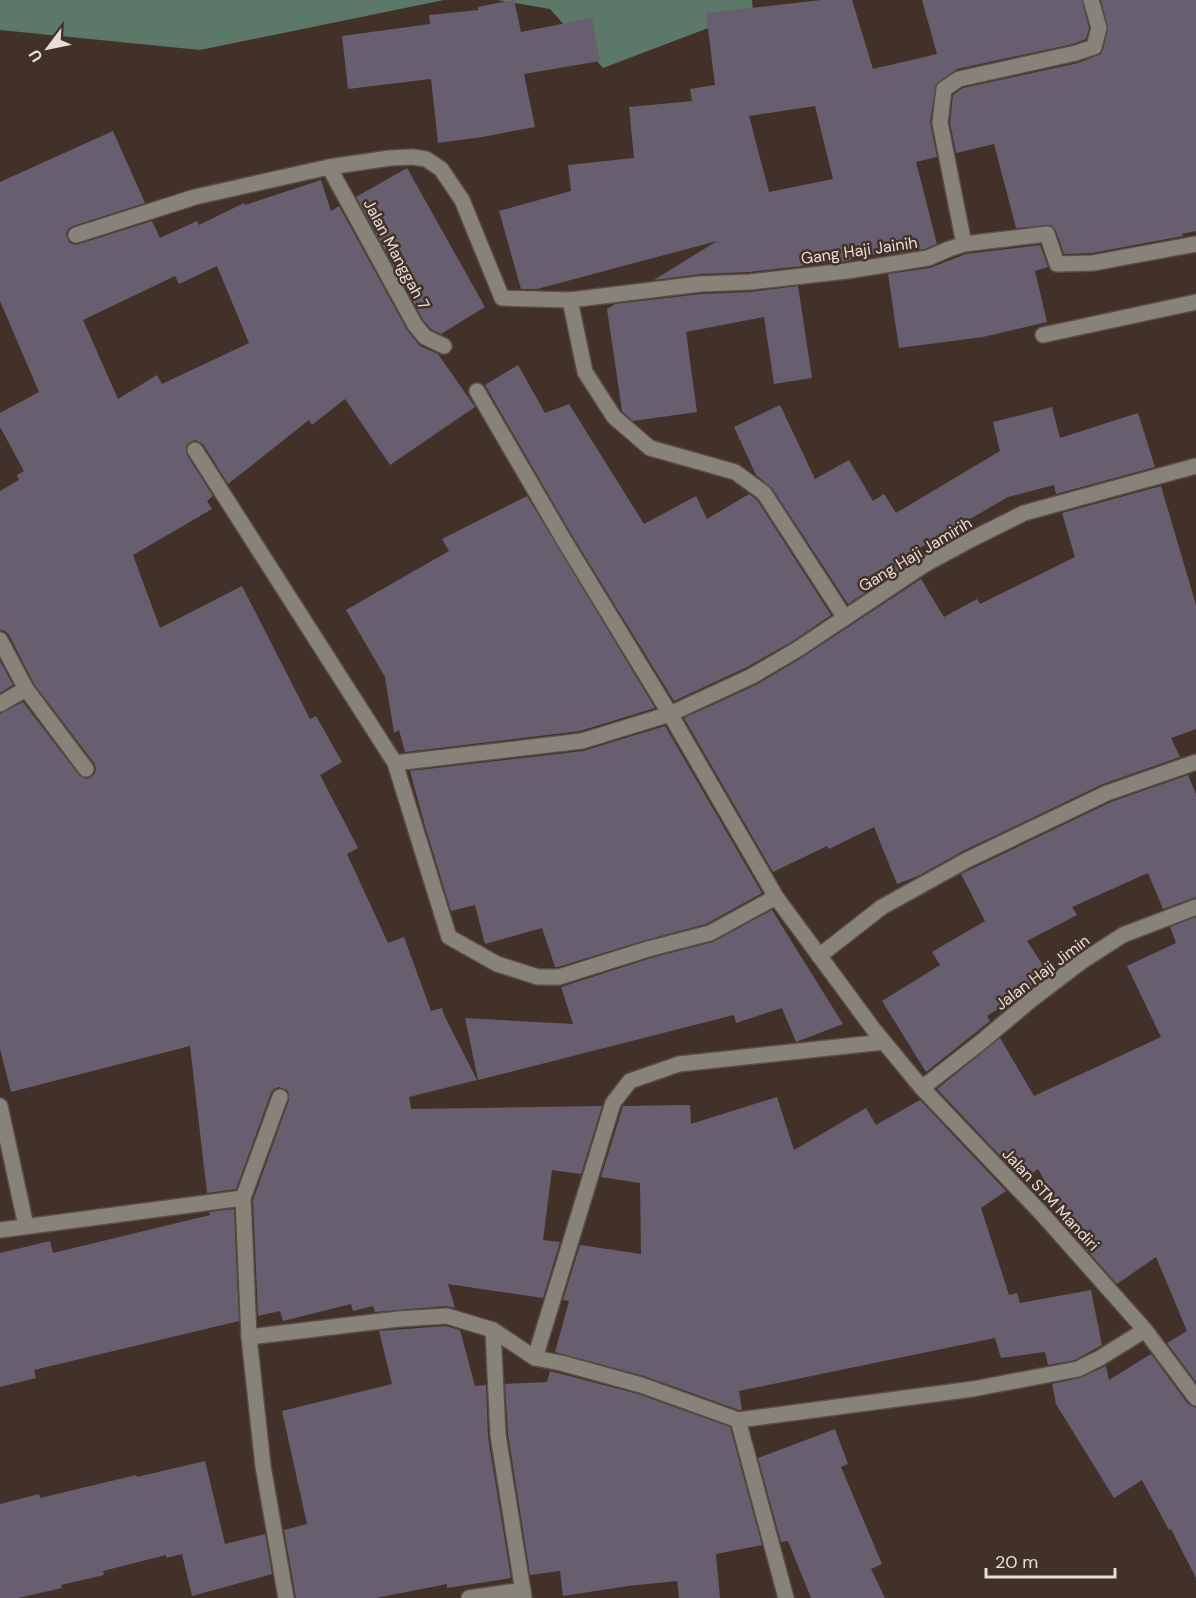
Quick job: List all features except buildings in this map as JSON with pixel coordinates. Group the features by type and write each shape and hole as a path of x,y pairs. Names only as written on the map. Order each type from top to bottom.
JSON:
{"street":[{"path":"964,244 940,123 944,89 959,79 1094,47 1099,28 1091,0"},
{"name":"Gang Haji Jainih","path":"329,167 412,157 426,159 441,169 462,200 502,298 570,300 700,284 750,282 847,271 928,258 964,244 1047,234 1057,264 1093,263 1196,244"},
{"path":"76,235 195,197 329,167"},
{"name":"Jalan Manggah 7","path":"329,167 415,325 425,337 444,346"},
{"path":"570,300 585,372 614,417 650,448 735,472 764,494 845,618"},
{"path":"1043,335 1196,302"},
{"name":"Jalan STM Mandiri","path":"477,391 565,542 670,714 776,897 879,1036 922,1088 1042,1215 1145,1330 1194,1392"},
{"path":"195,450 394,763 449,937 497,964 538,977 559,977 710,933 776,897"},
{"name":"Gang Haji Jamirih","path":"394,763 582,741 670,714 752,676 924,566 1024,513 1196,466"},
{"path":"0,640 26,689 86,769"},
{"path":"0,704 26,689"},
{"path":"819,956 882,907 966,860 1107,793 1196,762"},
{"name":"Jalan Haji Jimin","path":"922,1088 1031,1000 1081,962 1122,935 1196,908"},
{"path":"535,1358 611,1109 630,1082 679,1064 879,1036"},
{"path":"280,1097 243,1198 249,1337 263,1466 286,1598"},
{"path":"0,1106 26,1226"},
{"path":"0,1230 243,1198"},
{"path":"249,1337 399,1319 447,1316 493,1330 535,1358 641,1385 738,1420 974,1389 1078,1369 1145,1330"},
{"path":"469,1598 523,1594 498,1436 493,1330"},
{"path":"738,1420 786,1598"}],"green space":[{"path":"0,0 444,0 200,50 0,30"},
{"path":"497,0 752,0 753,11 603,68 550,9"}]}
